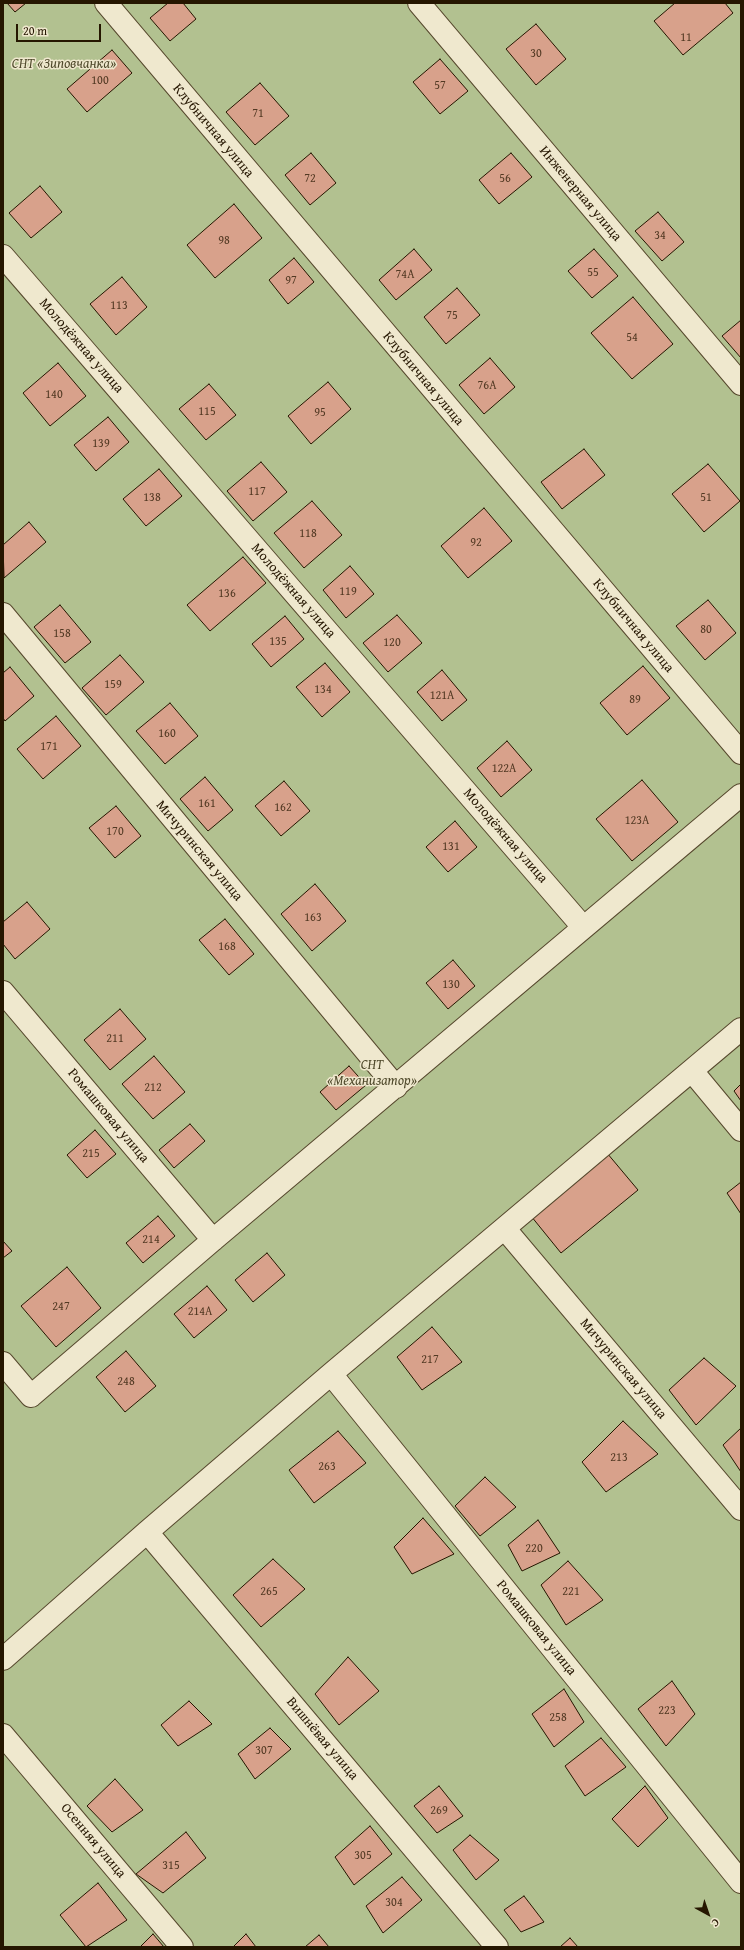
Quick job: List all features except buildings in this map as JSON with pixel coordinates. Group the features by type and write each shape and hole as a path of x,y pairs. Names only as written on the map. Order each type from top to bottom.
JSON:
{"street":[{"name":"Клубничная улица","path":"106,3 741,753"},
{"name":"Инженерная улица","path":"419,3 741,384"},
{"name":"Молодёжная улица","path":"3,256 584,927"},
{"name":"Мичуринская улица","path":"3,614 396,1087"},
{"path":"3,1363 31,1396 213,1240 741,795"},
{"name":"Ромашковая улица","path":"3,992 213,1240"},
{"path":"3,1659 147,1532 331,1374 741,1029"},
{"path":"692,1071 741,1130"},
{"name":"Мичуринская улица","path":"505,1229 741,1509"},
{"name":"Ромашковая улица","path":"331,1374 741,1882"},
{"name":"Вишнёвая улица","path":"147,1532 497,1947"},
{"name":"Осенняя улица","path":"3,1735 182,1947"}],"green space":[{"name":"СНТ «Механизатор»","path":"3,3 741,3 741,1947 3,1947"}],"park label":[{"name":"СНТ «Зиповчанка»","path":"64,64"}]}
